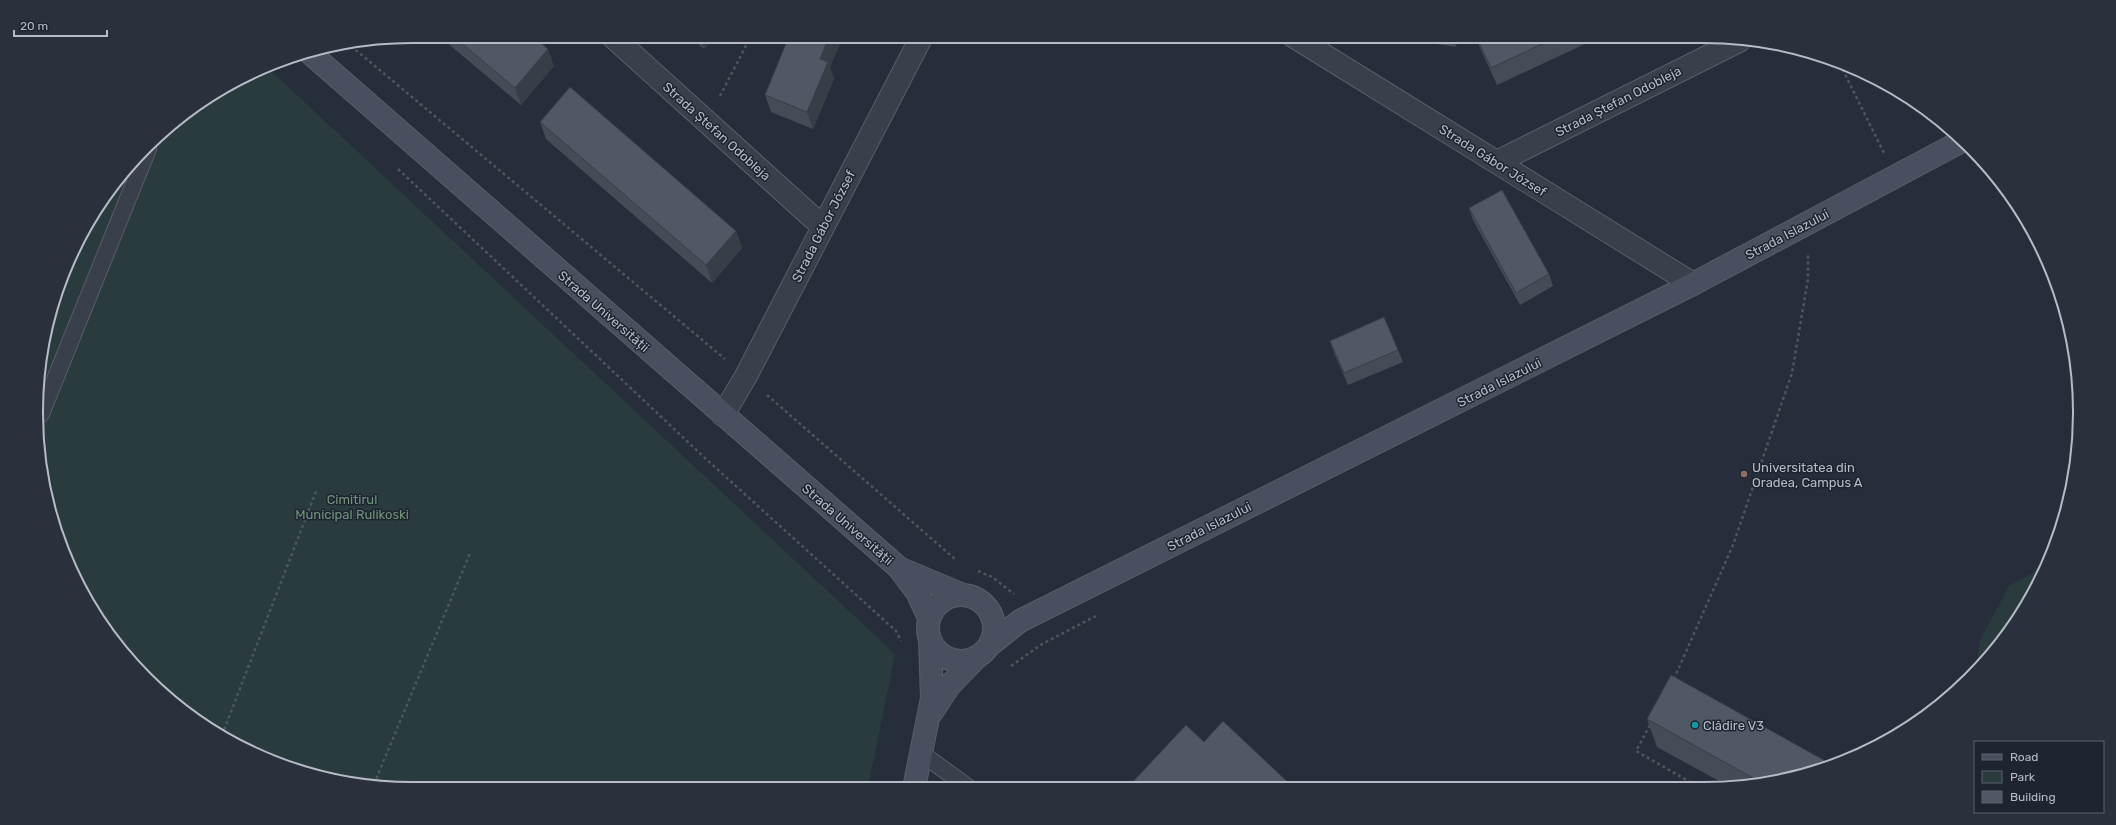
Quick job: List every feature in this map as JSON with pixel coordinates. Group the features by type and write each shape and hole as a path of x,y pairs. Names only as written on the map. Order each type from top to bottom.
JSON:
{"main road":[{"name":"Strada Universității","path":"314,57 900,568 917,592 929,618"},
{"name":"Strada Islazului","path":"991,644 1010,628 1032,615 1693,284 1957,144"},
{"name":"Strada Universității","path":"900,568 963,595"},
{"path":"975,659 964,662 953,661 943,657 935,650 927,629 929,618 934,608 942,601 963,595 1009,612 1032,615"},
{"path":"928,721 938,700 948,686 975,659 984,653 991,644 994,633 994,622 990,612 983,603"},
{"path":"915,782 928,721 932,679 930,640"}],"street":[{"name":"Strada Ștefan Odobleja","path":"620,43 822,226"},
{"name":"Strada Gábor József","path":"723,415 746,376 822,226 918,43"},
{"name":"Strada Gábor József","path":"1304,43 1693,284"},
{"name":"Strada Ștefan Odobleja","path":"1497,162 1732,44"}],"lane":[{"path":"43,409 145,158"},
{"path":"921,753 961,782"}],"path":[{"path":"706,122 747,43"},
{"path":"353,48 746,376 954,559 960,562"},
{"path":"1843,70 1895,177"},
{"path":"392,164 706,459 896,630 903,643"},
{"path":"1671,685 1733,545 1792,373 1808,279 1808,250"},
{"path":"224,730 317,489"},
{"path":"376,780 471,551"},
{"path":"973,568 992,577 1013,592 1032,615"},
{"path":"1654,718 1636,751 1690,782"}],"green space":[{"name":"Cimitirul Municipal Rulikoski","path":"271,71 895,654 869,782 388,781 340,775 317,769 271,754 249,744 207,720 188,706 151,674 135,656 105,618 81,576 63,531 50,485 46,461 43,412 44,388 50,340 56,317 71,271 81,249 105,207 119,188 151,151 188,119 207,105 249,81"},
{"path":"2038,570 2011,618 1977,660 1980,640 2009,586"}],"building":[{"path":"461,43 541,43 548,49 515,88"},
{"path":"786,43 826,43 820,59 828,62 807,112 765,95"},
{"path":"1479,43 1544,43 1491,68"},
{"path":"570,87 736,231 706,265 540,122"},
{"path":"1502,190 1549,274 1516,293 1469,208"},
{"path":"1384,317 1398,350 1344,373 1330,341"},
{"path":"1671,675 1825,761 1776,775 1754,779 1647,719"},
{"path":"1223,721 1288,782 1133,782 1186,725 1204,742"}],"place":[{"name":"Universitatea din Oradea, Campus A","path":"1744,474"},
{"name":"Clădire V3","path":"1695,725"}]}
